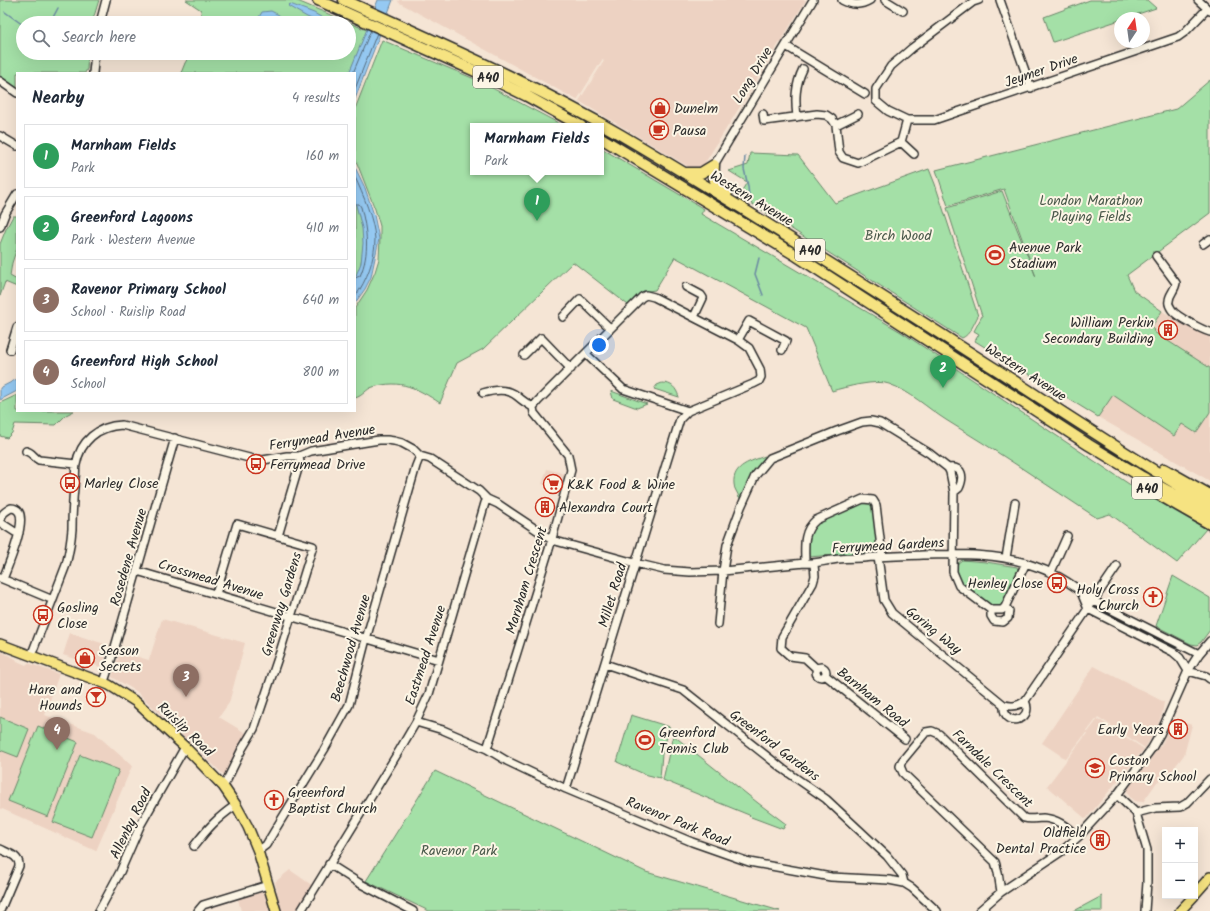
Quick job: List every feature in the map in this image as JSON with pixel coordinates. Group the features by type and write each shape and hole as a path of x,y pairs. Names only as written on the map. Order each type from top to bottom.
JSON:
{"highway":[{"name":"A40","path":"318,0 353,16"},
{"name":"Western Avenue","path":"344,0 490,66 555,98 600,123"},
{"name":"A40","path":"356,18 527,96 576,123"},
{"name":"Western Avenue","path":"604,125 805,247 1098,436 1140,455 1208,505"},
{"name":"Western Avenue","path":"604,140 797,256 1089,445 1142,477 1208,505"},
{"path":"684,173 701,173 714,165"},
{"path":"714,165 713,177 718,186 805,247"},
{"name":"A40","path":"1089,445 1128,476 1210,524"}],"main road":[{"name":"Ruislip Road","path":"0,644 104,682 136,702 185,747 223,786 236,805 258,851 276,911"},
{"path":"1198,892 1208,884"},
{"path":"1180,911 1190,899"}],"street":[{"path":"102,16 106,0"},
{"name":"Long Drive","path":"714,165 814,0"},
{"path":"842,0 855,5 870,0"},
{"path":"885,0 903,11"},
{"name":"Jeymer Drive","path":"979,0 973,2 912,48 891,66 876,89 876,101 888,111 907,120 934,120 1178,37 1209,10"},
{"path":"1000,0 1030,88"},
{"path":"1198,0 1209,10"},
{"path":"786,46 865,94"},
{"path":"93,72 94,60"},
{"path":"797,117 795,103 796,91 799,77 804,69"},
{"path":"0,81 16,92"},
{"path":"763,114 764,121 817,114 826,115 832,119 836,125 839,152 843,158 858,163 901,142 907,120"},
{"path":"836,125 858,114"},
{"path":"0,136 16,145"},
{"path":"901,142 914,154"},
{"path":"0,227 14,206"},
{"path":"1156,256 1176,284 1168,302 1172,311 1200,329 1210,332"},
{"path":"686,287 701,294 704,298 694,317"},
{"path":"483,393 497,390 508,391 534,407 538,401 610,328 642,297 646,295 654,297 738,340 749,348 760,369 761,377 759,381 688,411 623,389 586,354"},
{"path":"563,317 580,299 610,328"},
{"path":"738,340 749,321 786,342 782,350"},
{"path":"10,350 16,330"},
{"path":"524,355 541,338 571,369"},
{"name":"Marnham Crescent","path":"487,749 522,640 571,470 568,455 534,413 534,407"},
{"name":"Millet Road","path":"566,789 680,419 688,411"},
{"path":"718,624 727,545 741,507 755,476 770,458 843,428 862,422 871,421 880,423 929,453 948,468 954,492 954,572 959,586 991,610 1002,610 1006,607 1026,563"},
{"name":"Ferrymead Avenue","path":"31,656 66,566 69,550 76,464 89,437 102,429 115,425 129,426 253,459 263,460 287,456 299,456 311,451 387,440 402,443 413,449 420,456 430,459 479,491 487,499 498,504 552,540 664,570 690,572"},
{"name":"Rosedene Avenue","path":"104,682 175,438"},
{"path":"26,450 39,460 76,464"},
{"path":"278,536 300,462 299,456"},
{"name":"Beechwood Avenue","path":"258,851 266,845 324,750 349,705 366,639 420,456"},
{"path":"948,468 957,468 961,473 962,478 959,488 954,492"},
{"name":"Goring Way","path":"805,563 804,544 807,532 816,520 863,498 873,500 876,505 884,600 892,613 1004,705 1005,715 1010,719 1018,720 1024,717 1027,712 1025,701 1117,566"},
{"name":"Eastmead Avenue","path":"301,911 416,722 429,694 484,503 487,499"},
{"path":"1006,558 1015,503"},
{"name":"Greenway Gardens","path":"216,594 237,524 313,546 254,729 223,786"},
{"path":"19,533 2,578 53,600"},
{"path":"1050,572 1068,536"},
{"name":"Ferrymead Gardens","path":"690,572 723,571 805,563 814,564 832,560 880,556 954,554 1006,558 1026,563 1050,572 1094,601 1199,654"},
{"name":"Barnham Road","path":"814,564 815,576 813,583 782,637 781,648 790,656 805,658 818,669 822,667 825,669 825,675 905,739"},
{"name":"Crossmead Avenue","path":"137,571 439,660"},
{"path":"1081,591 1088,609 1173,652 1180,658 1188,671 1206,676 1210,679"},
{"path":"991,610 991,616 994,621 1002,622 1008,618 1009,611 1006,607"},
{"path":"979,911 1001,892 1062,851 1078,837 1117,795 1144,760 1160,734 1188,671 1199,654 1209,644"},
{"name":"Greenford Gardens","path":"605,664 683,690 783,769 826,799 887,856 902,875 904,883"},
{"path":"1004,705 1011,707 1018,706 1025,701"},
{"name":"Ravenor Park Road","path":"416,722 443,730 487,749 508,761 566,789 686,839 749,862 831,877 889,880 904,883 912,888 937,911"},
{"name":"Farndale Crescent","path":"1001,892 995,862 903,773 900,766 902,761 926,732 932,731 939,734 1024,818 1029,820 1042,818 1055,820 1065,825 1078,837"},
{"name":"Allenby Road","path":"99,911 120,872 140,826 185,747"},
{"path":"1136,813 1155,808 1180,807 1187,803 1210,779"},
{"path":"1117,795 1136,813 1147,850 1145,911"},
{"path":"194,846 205,831 219,817 236,805"},
{"path":"0,849 17,858 19,866 0,911"},
{"path":"329,864 359,883 412,911"},
{"path":"198,911 203,905 268,885"}],"shaded area":[{"path":"399,0 806,0 703,166 696,169 689,167 579,101 604,61 602,60 577,100 398,2"},
{"path":"1127,275 1134,291 1162,311 1196,331 1210,336 1210,481 1098,417 1004,359"},
{"path":"547,469 565,474 561,489 542,484"},
{"path":"162,619 245,643 229,703 219,717 249,735 227,778 136,691 112,677 120,652 149,660"},
{"path":"70,633 111,646 101,667 63,655"},
{"path":"0,651 26,665 28,663 59,674 45,715 95,733 132,766 96,851 0,808"},
{"path":"1094,666 1164,702 1162,714 1156,729 1145,748 1098,717 1066,759 1042,743"},
{"name":"Coston Primary School","path":"1098,719 1144,749 1086,819 1047,786"},
{"path":"1172,719 1192,725 1184,755 1167,777 1157,782 1143,802 1134,801 1129,796 1127,790 1163,742"},
{"path":"290,870 313,886 297,911 241,911 239,898 258,893 277,891 275,882"}],"green space":[{"path":"0,0 99,0 94,16 16,16 16,60 88,60 86,72 16,72 16,87 0,76"},
{"path":"186,0 295,0 333,16 201,16 201,10"},
{"path":"1090,0 1147,0 1156,8 1144,12 1114,12 1114,22 1053,42 1044,17"},
{"path":"356,26 369,31 351,72 181,72 187,60 356,60"},
{"path":"382,40 477,80 558,123 470,123 470,175 604,175 604,150 704,209 701,214 901,332 1135,488 1206,529 1177,563 1110,514 1097,518 897,387 877,382 832,391 806,328 675,257 655,290 641,292 628,305 573,262 483,349 457,363 440,403 416,389 408,386 392,384 373,387 356,398 356,306 367,290 379,259 380,226 356,161 356,106"},
{"name":"London Marathon Playing Fields","path":"1210,80 1210,213 1127,275 1134,291 1162,311 1152,326 1154,332 1210,368 1210,412 1196,433 1182,424 1174,436 1113,395 1098,417 975,341 979,334 974,331 982,316 947,208 1002,191 1036,277 1004,189 948,206 936,170 1176,109"},
{"name":"Birch Wood","path":"750,153 798,155 835,203 929,169 978,316 972,328 962,338 751,203 740,194 747,182 729,171 748,165"},
{"path":"356,203 365,239 359,275 356,279"},
{"path":"13,216 16,216 16,251 10,276 16,279 16,287 5,282 0,296 0,244"},
{"path":"662,383 673,387 679,397 654,389 657,385"},
{"path":"611,391 647,404 637,408 613,399"},
{"path":"16,395 16,412 72,412 66,415 56,425 15,424 12,433 7,438 0,436 0,403"},
{"path":"765,456 767,458 754,472 741,498 739,498 734,486 736,472 749,462"},
{"path":"863,502 871,503 875,508 879,549 877,551 809,557 808,538 814,528 819,523 834,514"},
{"path":"962,560 1017,567 1019,572 1003,604 999,607 991,606 960,580 956,570 958,563"},
{"path":"1173,576 1210,598 1210,630 1197,645 1191,644 1156,626"},
{"name":"Greenford Tennis Club","path":"631,715 670,727 662,754 660,778 644,774 617,762"},
{"path":"0,717 29,729 18,757 0,750"},
{"path":"38,726 78,742 48,817 8,801"},
{"path":"673,735 786,824 783,829 663,780"},
{"path":"80,755 119,770 92,837 53,822"},
{"name":"Ravenor Park","path":"435,771 646,872 780,911 429,911 366,881"},
{"path":"1102,896 1102,911 1074,911"}],"water":[{"path":"378,0 393,0 356,96 356,72 349,72 354,60 356,60 356,56"},
{"path":"290,4 319,16 305,16 288,6"},
{"path":"271,11 280,16 260,16 262,12"},
{"path":"356,169 365,188 374,215 379,239 371,277 356,302 356,276 361,263 363,243 362,228 356,205"},
{"path":"16,380 16,392 0,400 0,388"}],"waterway":[{"path":"54,16 58,8"},
{"path":"5,12 16,20"},
{"path":"745,156 744,169 749,197"},
{"path":"759,258 755,274 763,295"}],"place":[{"name":"Dunelm","path":"660,108"},
{"name":"Pausa","path":"659,130"},
{"name":"Marnham Fields","path":"537,221"},
{"name":"Avenue Park Stadium","path":"995,255"},
{"name":"William Perkin Secondary Building","path":"1168,330"},
{"name":"Greenford Lagoons","path":"943,388"},
{"name":"Ferrymead Drive","path":"256,464"},
{"name":"Marley Close","path":"70,483"},
{"name":"K&K Food & Wine","path":"553,484"},
{"name":"Alexandra Court","path":"545,507"},
{"name":"Henley Close","path":"1057,583"},
{"name":"Holy Cross Church","path":"1153,597"},
{"name":"Gosling Close","path":"43,615"},
{"name":"Season Secrets","path":"85,658"},
{"name":"Hare and Hounds","path":"96,697"},
{"name":"Ravenor Primary School","path":"186,697"},
{"name":"Early Years","path":"1178,729"},
{"name":"Greenford Tennis Club","path":"645,740"},
{"name":"Greenford High School","path":"57,750"},
{"name":"Coston Primary School","path":"1095,768"},
{"name":"Greenford Baptist Church","path":"274,800"},
{"name":"Oldfield Dental Practice","path":"1100,840"}]}
